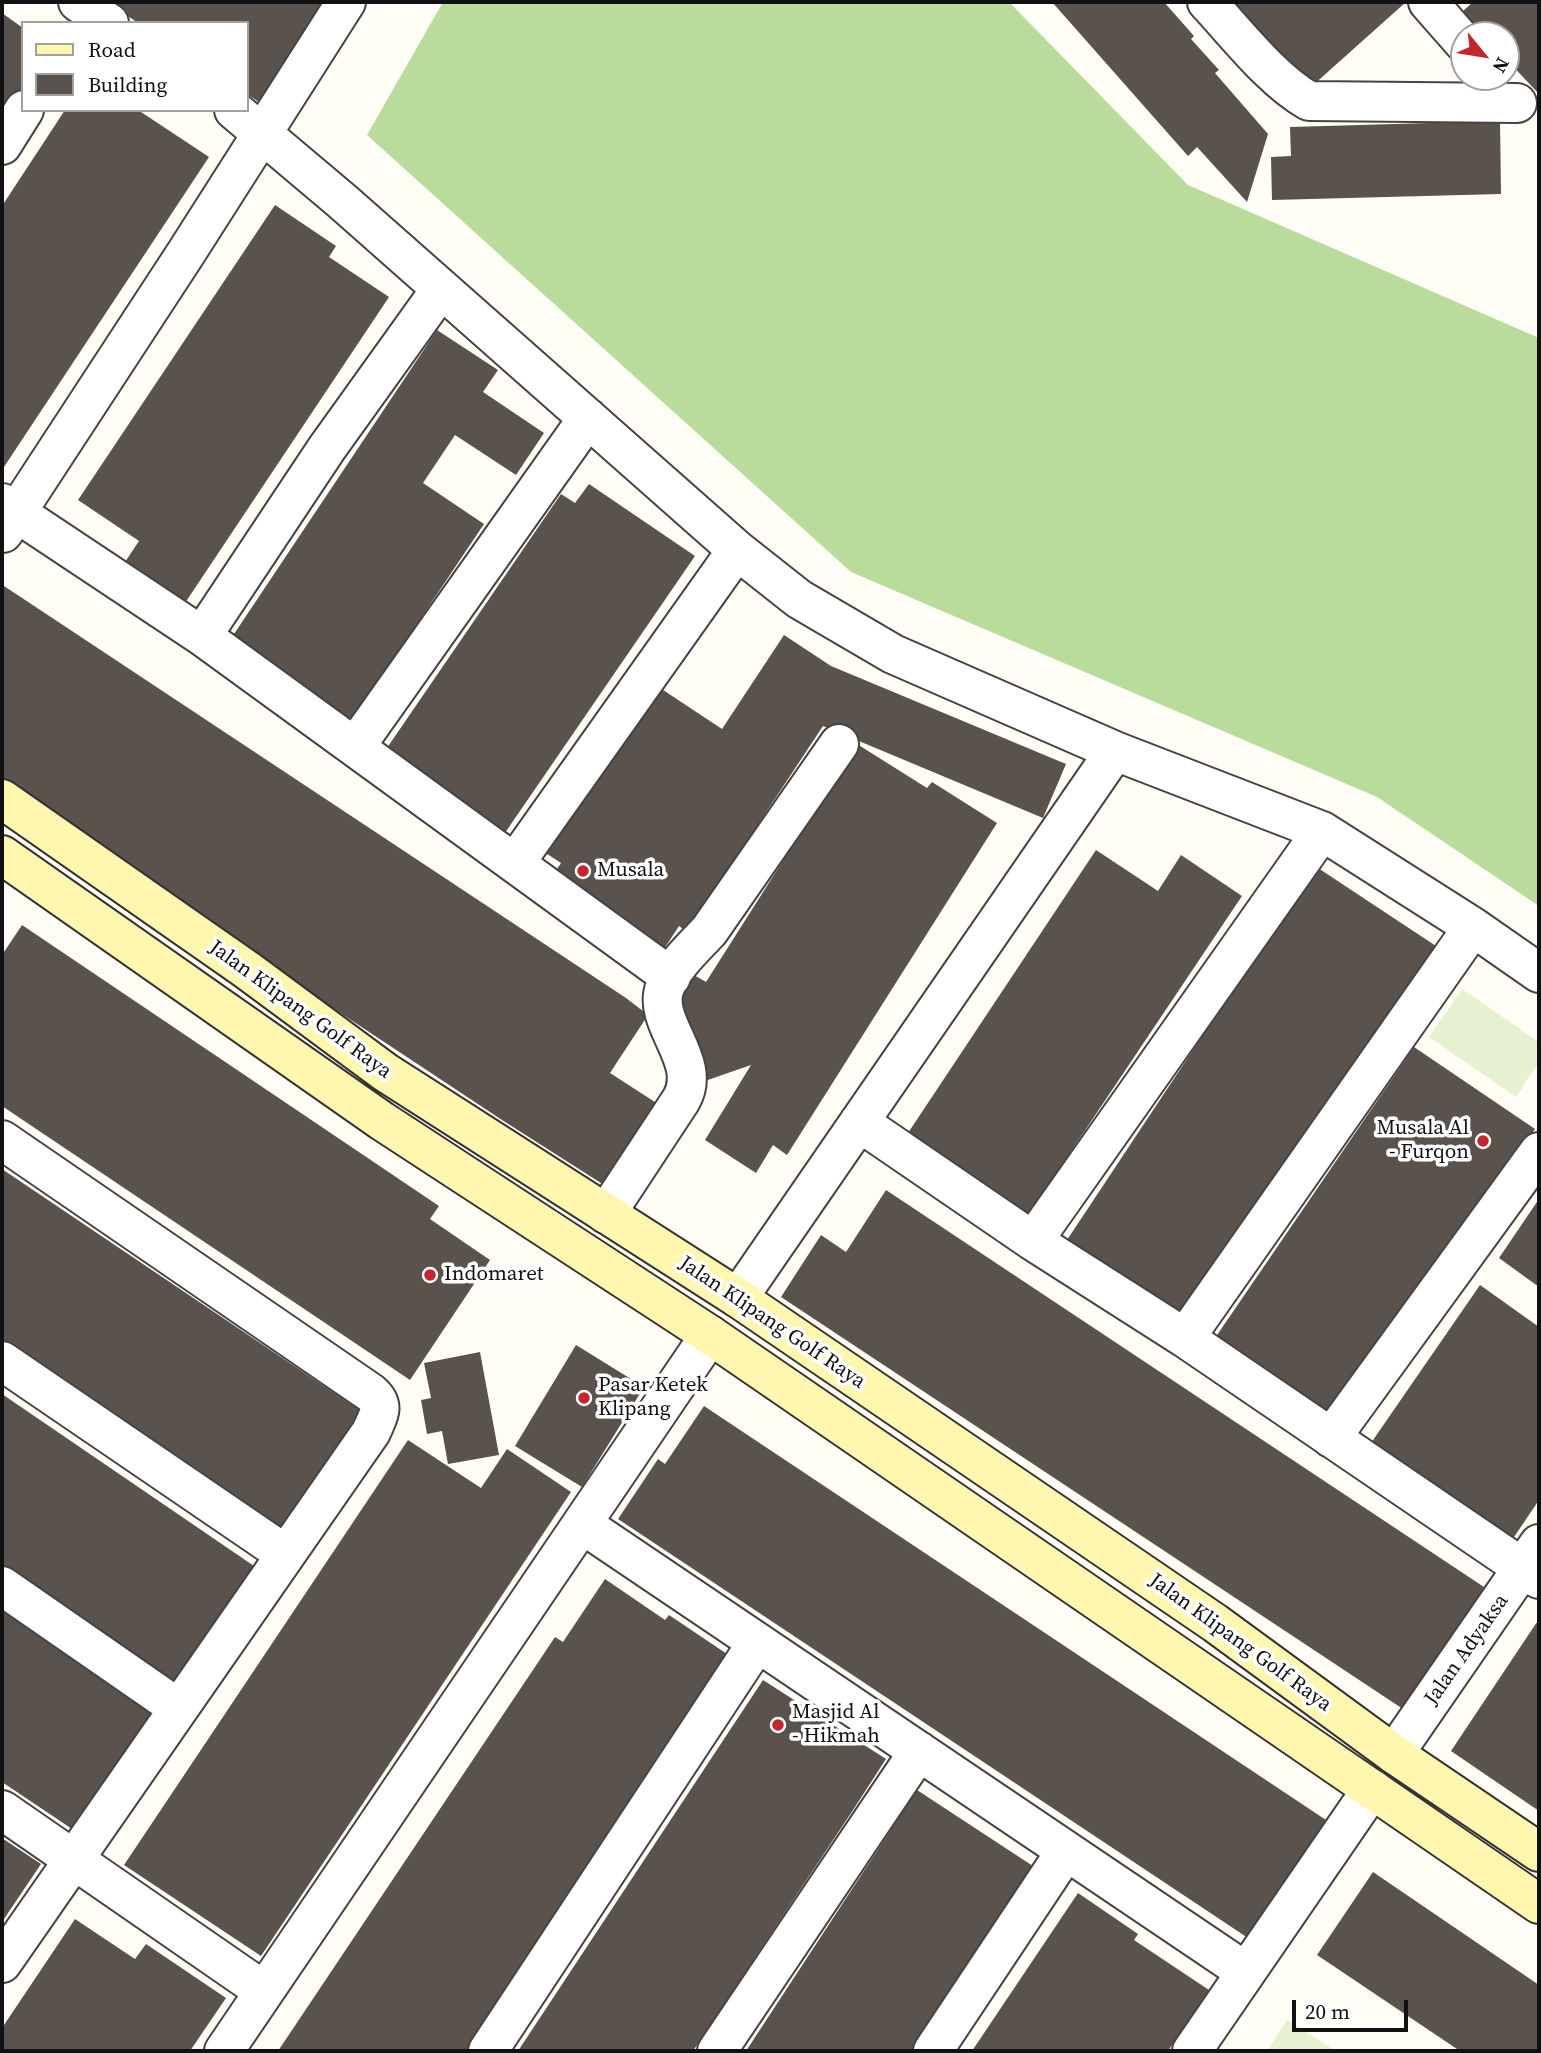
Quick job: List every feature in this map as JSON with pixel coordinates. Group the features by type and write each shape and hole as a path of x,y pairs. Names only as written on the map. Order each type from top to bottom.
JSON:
{"main road":[{"name":"Jalan Klipang Golf Raya","path":"2,799 247,970 385,1072 738,1298 1215,1623 1394,1754 1531,1846"},
{"name":"Jalan Klipang Golf Raya","path":"2,855 382,1121 710,1335 1539,1904"},
{"path":"535,1221 557,1182"},
{"path":"1499,1876 1531,1846"}],"street":[{"path":"346,2 263,134 7,517 202,636 671,977"},
{"path":"1207,2 1279,78 1296,94 1309,101 1517,102"},
{"path":"1428,2 1450,27"},
{"path":"2,145 23,112"},
{"path":"236,112 737,550 799,599 893,654 1115,751 1322,831 1473,926 1539,973"},
{"path":"202,636 327,448 441,289"},
{"path":"355,747 588,418"},
{"path":"515,863 737,550"},
{"path":"606,1214 686,1091 687,1074 662,1004 665,988 709,931 839,744"},
{"path":"738,1298 1115,751"},
{"path":"1033,1241 1322,831"},
{"path":"1185,1338 1473,926"},
{"path":"859,1122 1331,1438 1534,1564"},
{"path":"2,1140 378,1400 381,1411 371,1432 2,1963"},
{"path":"1331,1438 1539,1152"},
{"path":"224,2051 710,1335"},
{"path":"2,1361 285,1554"},
{"path":"582,1524 1246,1972"},
{"name":"Jalan Adyaksa","path":"1394,1754 1534,1564"},
{"path":"2,1587 178,1708"},
{"path":"488,2051 757,1643"},
{"path":"718,2051 919,1751"},
{"path":"1192,2051 1372,1789"},
{"path":"2,1810 264,1991"},
{"path":"933,2051 1066,1851"}],"green space":[{"path":"443,2 1009,2 1188,185 1539,338 1539,906 1377,797 851,572 367,135"},
{"path":"1462,989 1539,1042 1539,1062 1516,1097 1429,1037"},
{"path":"1287,2020 1336,2051 1267,2051"}],"building":[{"path":"107,2 327,2 269,109 248,95 248,21 135,21"},
{"path":"1052,2 1164,2 1194,36 1191,39 1219,70 1215,73 1268,134 1247,202 1197,147 1188,156"},
{"path":"1218,2 1406,2 1302,95"},
{"path":"1473,2 1539,2 1539,94 1520,74 1520,21 1470,21 1462,12"},
{"path":"2,13 21,27 21,98 2,127"},
{"path":"64,112 141,112 209,157 2,470 2,206"},
{"path":"1500,121 1501,194 1272,200 1271,157 1291,156 1290,127"},
{"path":"275,205 336,246 329,257 389,297 177,615 117,574 139,541 78,500"},
{"path":"437,330 498,370 483,392 544,433 516,475 455,435 423,483 484,524 348,727 226,646"},
{"path":"589,484 695,556 498,843 378,761 561,494 575,503"},
{"path":"4,586 648,1015 610,1073 658,1104 604,1185 2,789"},
{"path":"784,635 831,666 1066,764 1043,818 823,726 687,932 679,926 662,952 551,878 561,863 541,850 651,682 722,729"},
{"path":"857,744 927,788 932,782 997,823 787,1155 773,1145 756,1173 705,1140 751,1065 702,1082 667,1001 687,971 706,982"},
{"path":"1096,850 1158,891 1181,855 1242,896 1029,1214 908,1133"},
{"path":"1315,866 1436,946 1186,1324 1065,1243"},
{"path":"22,925 439,1206 430,1219 490,1260 410,1380 2,1106 2,955"},
{"path":"1414,1047 1535,1129 1335,1420 1215,1338"},
{"path":"2,1169 364,1413 284,1533 2,1344"},
{"path":"886,1190 1490,1591 1409,1713 781,1297 821,1235 846,1252"},
{"path":"1539,1199 1539,1287 1499,1258"},
{"path":"1480,1285 1539,1327 1539,1500 1512,1540 1371,1443"},
{"path":"576,1345 644,1387 582,1487 515,1446"},
{"path":"480,1352 499,1455 448,1464 442,1431 427,1434 421,1400 431,1398 424,1363"},
{"path":"2,1394 254,1566 172,1686 2,1569"},
{"path":"704,1406 1326,1820 1248,1938 618,1519 658,1459 665,1464"},
{"path":"408,1440 481,1488 507,1449 571,1492 261,1956 124,1865"},
{"path":"605,1579 665,1620 669,1615 730,1656 466,2051 278,2051 555,1637 563,1642"},
{"path":"2,1608 158,1713 78,1833 2,1782"},
{"path":"1539,1619 1539,1811 1451,1751"},
{"path":"763,1680 886,1759 853,1810 693,2051 518,2051"},
{"path":"917,1790 1039,1870 920,2051 746,2051"},
{"path":"2,1838 41,1864 2,1922"},
{"path":"1373,1872 1539,1985 1539,2051 1460,2051 1317,1955"},
{"path":"1078,1893 1138,1934 1134,1940 1209,1990 1168,2051 972,2051"},
{"path":"75,1919 135,1959 146,1944 226,1998 190,2051 2,2051 2,2028"}],"place":[{"name":"Musala","path":"583,871"},
{"name":"Musala Al - Furqon","path":"1483,1141"},
{"name":"Indomaret","path":"430,1275"},
{"name":"Pasar Ketek Klipang","path":"584,1398"},
{"name":"Masjid Al - Hikmah","path":"778,1725"}]}
